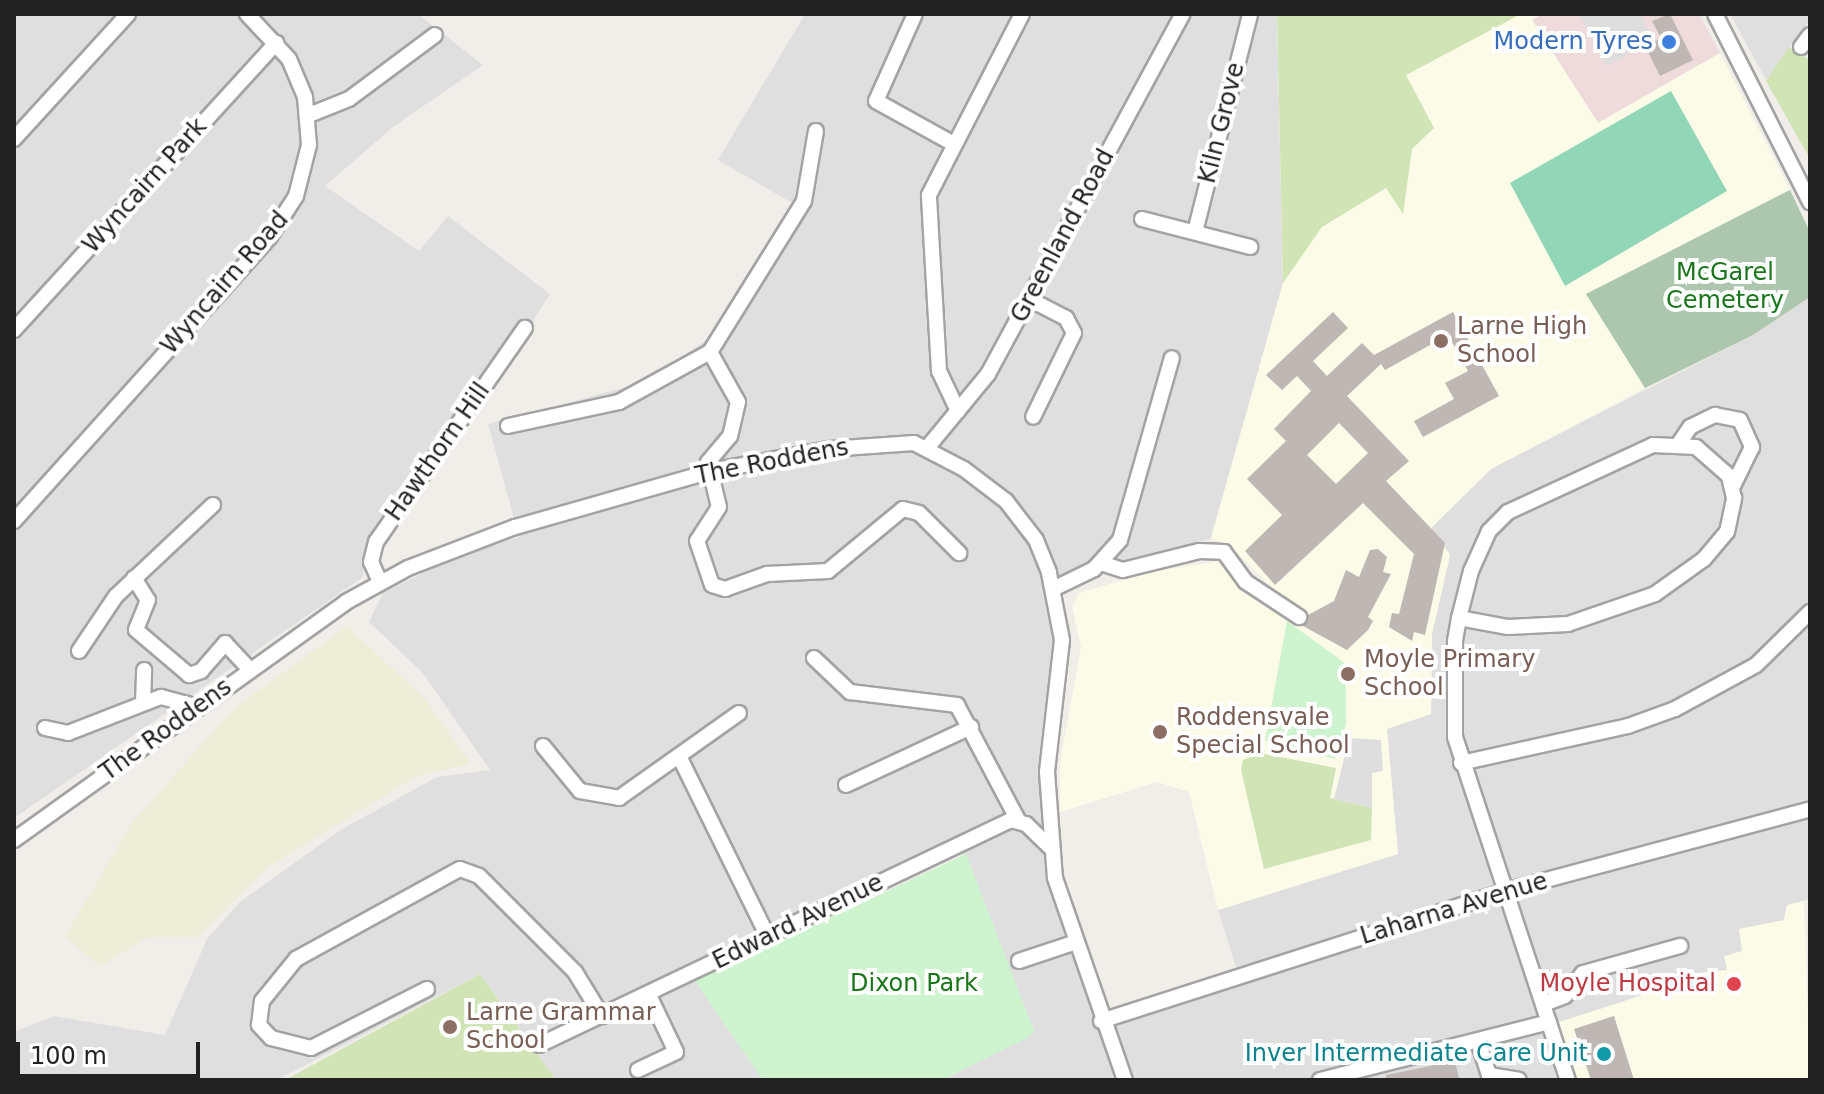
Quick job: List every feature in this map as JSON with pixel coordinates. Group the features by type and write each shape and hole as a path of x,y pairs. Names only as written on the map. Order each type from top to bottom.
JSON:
{"street":[{"path":"14,139 128,14"},
{"name":"Wyncairn Road","path":"15,518 277,227 303,177 309,115 297,74 276,43 247,14"},
{"path":"915,14 876,101 954,144"},
{"path":"958,411 939,371 928,223 931,187 1022,14"},
{"name":"Greenland Road","path":"927,448 988,374 1183,14"},
{"name":"Kiln Grove","path":"1195,232 1250,14"},
{"path":"1716,15 1810,202"},
{"path":"309,115 349,99 435,35"},
{"name":"Wyncairn Park","path":"14,330 276,43"},
{"path":"508,426 619,402 710,352 804,201 816,131"},
{"path":"1142,219 1250,247"},
{"path":"1029,299 1066,318 1074,333 1033,417"},
{"name":"Hawthorn Hill","path":"380,582 371,562 375,544 525,328"},
{"path":"710,352 738,402 730,436 708,462 719,507 697,541 706,576 719,589 767,574 828,571 900,510 919,513 959,553"},
{"path":"1053,589 1101,563 1122,534 1172,358"},
{"path":"1459,618 1547,627 1637,603 1674,583 1716,545 1732,521 1733,486 1752,447 1740,420 1728,414 1712,416 1690,427 1680,442"},
{"name":"The Roddens","path":"14,840 250,670 380,582 515,527 711,471 883,442 927,448 989,487 1022,519 1053,589 1062,640 1047,772 1050,847 1101,1021 1125,1080"},
{"path":"1568,1080 1461,763 1453,717 1459,618 1480,548 1495,523 1515,508 1653,445 1680,442 1713,456 1733,486"},
{"path":"68,637 80,649 134,578 211,512"},
{"path":"1101,563 1123,570 1199,551 1224,552 1246,582 1299,617"},
{"path":"134,578 148,600 136,630 189,675 201,671 225,643 250,670"},
{"path":"1461,763 1628,726 1675,709 1756,665 1810,612"},
{"path":"814,658 850,692 947,702 963,711 1018,820 1050,847"},
{"path":"143,703 144,670"},
{"path":"45,728 68,733 143,703 179,698 199,707"},
{"path":"543,746 580,791 605,799 627,795 739,713"},
{"path":"846,785 971,727"},
{"path":"680,758 768,937"},
{"name":"Laharna Avenue","path":"1101,1021 1505,891 1810,809"},
{"name":"Edward Avenue","path":"539,1045 1018,820"},
{"path":"427,989 311,1048 271,1038 259,1025 262,1001 296,959 460,869 479,876 575,972 602,1016"},
{"path":"1019,961 1076,942"},
{"path":"1544,1004 1565,996 1583,973 1680,946"},
{"path":"638,1070 676,1052 648,993"},
{"path":"1320,1080 1549,1022"},
{"path":"1478,1041 1489,1075 1519,1080"}],"shaded area":[{"path":"14,14 418,14 483,65 393,127 325,186 419,251 448,216 550,294 532,322 523,317 367,545 363,577 14,818"},
{"path":"805,14 1277,14 1283,283 1211,538 1054,589 1060,619 1047,825 1102,1020 1239,976 1218,910 1398,854 1387,729 1431,713 1432,634 1450,555 1431,528 1491,469 1753,335 1810,297 1810,899 1787,905 1784,920 1727,970 1689,977 1543,1031 1557,1080 942,1080 1034,1031 959,845 692,973 762,1077 757,1080 556,1080 480,974 277,1080 14,1080 14,1032 54,1016 165,1035 207,939 240,902 342,829 437,777 490,770 422,672 369,622 383,593 457,556 519,537 488,424 641,383 714,335 799,207 718,160"},
{"name":"Larne High School","path":"1277,14 1543,14 1532,20 1598,123 1720,53 1790,190 1586,294 1645,388 1491,469 1431,528 1450,555 1432,634 1431,714 1387,729 1398,854 1218,910 1189,792 1157,782 1060,812 1060,763 1081,647 1072,607 1079,593 1151,572 1225,560 1273,607 1276,591 1229,545 1211,538 1283,283"},
{"path":"1543,14 1699,14 1720,53 1598,123 1532,20"},
{"path":"1579,14 1639,14 1654,39 1607,66"},
{"path":"1730,14 1810,14 1810,20 1766,80"},
{"path":"347,626 426,700 471,764 417,776 270,866 198,937 148,937 100,967 65,936 131,824 232,710"},
{"path":"1349,738 1381,740 1383,771 1372,773 1372,808 1334,799"},
{"name":"Moyle Hospital","path":"1804,901 1810,1080 1578,1080 1559,1022 1656,991 1661,977 1727,970 1724,956 1742,951 1739,929 1784,920 1787,905"}],"green space":[{"path":"1277,14 1521,14 1406,75 1434,128 1412,149 1403,214 1386,188 1322,227 1283,283"},
{"path":"1789,47 1810,60 1810,159 1766,81"},
{"path":"1671,91 1727,191 1565,286 1510,183"},
{"name":"McGarel Cemetery","path":"1790,190 1810,232 1810,297 1753,335 1645,388 1586,294"},
{"path":"1287,621 1346,664 1346,724 1335,759 1265,741"},
{"path":"1260,753 1336,768 1330,798 1372,808 1371,840 1264,869 1241,770 1243,760"},
{"name":"Dixon Park","path":"966,854 1034,1031 1029,1037 942,1080 757,1080 761,1077 695,981"},
{"name":"Larne Grammar School","path":"480,974 556,1080 285,1080"}],"building":[{"name":"Modern Tyres","path":"1670,14 1693,60 1660,76 1645,46 1661,38 1652,21"},
{"name":"Larne High School","path":"1333,312 1348,328 1313,361 1327,376 1362,343 1374,355 1453,312 1499,396 1423,437 1414,421 1454,399 1445,383 1468,371 1448,335 1385,370 1381,364 1347,396 1409,461 1386,481 1445,543 1425,635 1414,632 1412,641 1389,627 1392,613 1399,614 1414,554 1363,503 1275,585 1245,551 1282,515 1247,479 1286,441 1274,429 1311,391 1297,376 1282,390 1266,375","holes":["1339,423 1368,453 1336,484 1307,455"]},
{"path":"1378,549 1387,557 1383,572 1391,574 1368,617 1373,621 1368,630 1347,650 1303,626 1308,615 1334,601 1346,570 1359,577 1370,550"},
{"name":"Inver Intermediate Care Unit","path":"1614,1016 1634,1080 1591,1080 1574,1029"},
{"path":"1455,1061 1459,1078 1387,1080 1386,1075"}],"place":[{"name":"Modern Tyres","path":"1669,42"},
{"name":"Larne High School","path":"1441,341"},
{"name":"Moyle Primary School","path":"1348,674"},
{"name":"Roddensvale Special School","path":"1160,732"},
{"name":"Moyle Hospital","path":"1734,984"},
{"name":"Larne Grammar School","path":"450,1027"},
{"name":"Inver Intermediate Care Unit","path":"1604,1054"}]}
